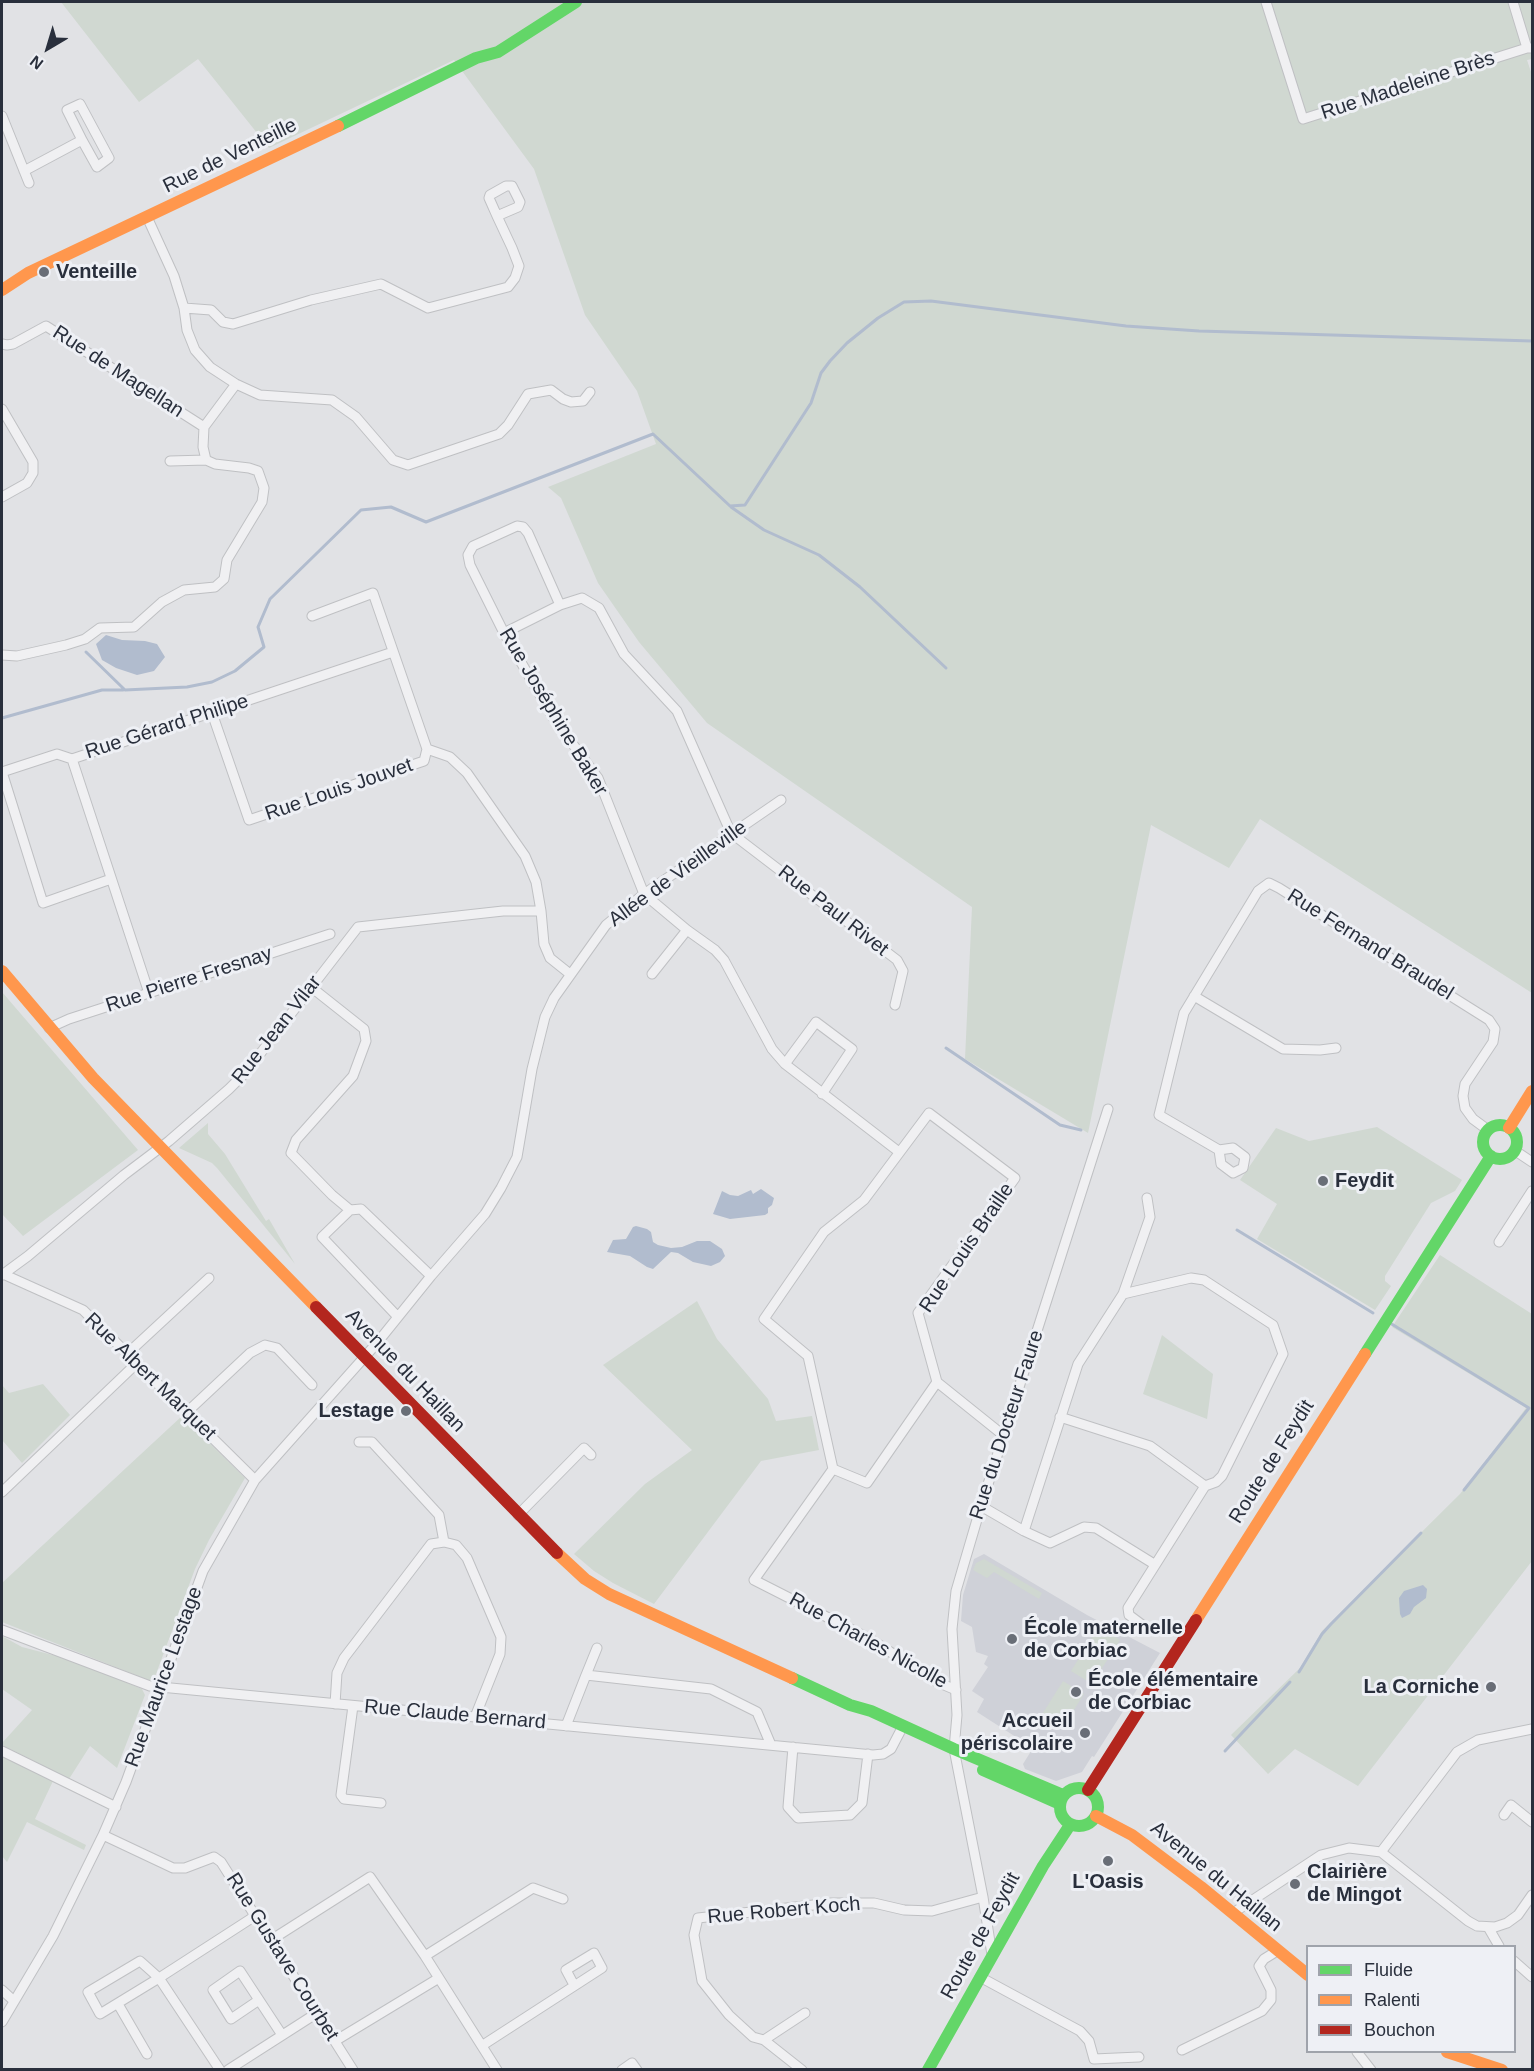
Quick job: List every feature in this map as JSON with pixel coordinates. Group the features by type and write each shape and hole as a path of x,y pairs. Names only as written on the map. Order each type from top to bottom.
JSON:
{"street":[{"name":"Rue de Venteille","path":"2,290 28,273 476,58 494,44 521,35 576,2"},
{"name":"Rue Madeleine Brès","path":"1266,2 1303,119 1530,48"},
{"path":"1513,2 1530,48"},
{"path":"80,104 109,158 97,167 82,140 67,110 80,104"},
{"path":"2,116 29,183"},
{"path":"24,171 82,140"},
{"path":"184,308 211,310 223,322 232,324 311,300 381,284 428,308 508,287 515,278 519,266 497,216"},
{"path":"147,217 174,276 184,308 187,330 195,350 210,367 236,384 260,395 332,400 356,417 393,460 408,465 500,434 528,394 551,390 571,402 583,401 590,392"},
{"name":"Rue de Magellan","path":"2,345 14,344 46,326 204,427 202,447 206,460"},
{"path":"204,427 236,384"},
{"path":"2,409 33,462 33,473 27,483 2,497"},
{"path":"2,653 17,656 66,645 85,639 100,627 134,627 162,602 184,590 215,587 224,579 227,560 262,502 264,488 258,471 215,464 206,460 170,461"},
{"name":"Rue Joséphine Baker","path":"560,605 528,533 523,527 516,526 473,546 468,555 470,564 504,633 554,719 598,778 644,894"},
{"path":"312,616 373,593 428,749 450,757 467,773 525,856 536,882 544,944 550,958 570,974"},
{"path":"504,633 560,605 582,598 599,608 624,654 677,711 731,833"},
{"name":"Rue Gérard Philipe","path":"149,993 72,759 393,652"},
{"name":"Rue Louis Jouvet","path":"212,713 249,820 424,761 428,749"},
{"path":"72,759 57,753 2,772 43,903 111,879"},
{"name":"Allée de Vieilleville","path":"364,1357 485,1214 517,1157 532,1069 545,1017 554,998 606,925 644,894 781,800"},
{"name":"Rue Paul Rivet","path":"731,833 897,960 903,971 895,1005"},
{"name":"Rue Fernand Braudel","path":"1219,1150 1159,1116 1184,1013 1258,891 1269,884 1279,888 1489,1020 1495,1029 1493,1042 1466,1084 1463,1096 1465,1108 1473,1119 1488,1130"},
{"path":"644,894 715,950 724,960 772,1049 785,1064 899,1152"},
{"name":"Rue Jean Vilar","path":"2,1275 221,1097 246,1072 358,927 503,911 541,911"},
{"path":"652,974 687,930"},
{"name":"Rue Pierre Fresnay","path":"49,1028 69,1019 330,934"},
{"name":"Avenue du Haillan","path":"2,971 93,1078 574,1571 602,1590 850,1705 871,1711 901,1730 1061,1799"},
{"path":"311,987 364,1029 366,1041 353,1076 296,1140 291,1153 350,1210"},
{"path":"1194,996 1283,1049 1336,1048"},
{"path":"785,1064 816,1022 852,1049 822,1094"},
{"path":"1509,1128 1533,1091"},
{"name":"Rue du Docteur Faure","path":"992,1955 955,1753 957,1715 952,1629 956,1591 1108,1108"},
{"name":"Rue Louis Braille","path":"833,1469 808,1356 764,1319 824,1232 864,1200 929,1113 1016,1178 918,1313 937,1382"},
{"path":"1498,1125 1509,1128 1516,1138 1514,1150 1504,1158 1491,1156 1486,1152 1483,1141 1488,1130 1498,1125"},
{"path":"1514,1150 1533,1162"},
{"name":"Route de Feydit","path":"1088,1790 1491,1156"},
{"path":"1499,1242 1533,1191"},
{"path":"1024,1531 1078,1364 1123,1294 1150,1217 1148,1198"},
{"path":"398,1316 322,1237 350,1210 361,1209 431,1276"},
{"name":"Rue Albert Marquet","path":"2,1275 83,1310 255,1480"},
{"path":"127,1354 209,1278"},
{"path":"1123,1294 1191,1278 1204,1280 1274,1325 1283,1354 1222,1476 1216,1482 1205,1486 1128,1608 1130,1615 1145,1627"},
{"path":"186,1413 250,1353 265,1345 277,1348 312,1384"},
{"name":"Rue Maurice Lestage","path":"2,2022 53,1936 104,1835 203,1571 255,1480 364,1357"},
{"path":"2,1492 137,1363"},
{"path":"833,1469 867,1483 937,1382 1004,1435"},
{"path":"1060,1417 1150,1446 1205,1486"},
{"path":"359,1442 372,1442 439,1515 444,1542"},
{"path":"518,1515 584,1448 591,1455"},
{"name":"Rue Charles Nicolle","path":"833,1469 754,1580 870,1639 938,1682 956,1690"},
{"path":"981,1506 1050,1543 1084,1527 1096,1528 1154,1564"},
{"path":"335,1704 337,1673 344,1658 431,1544 444,1542 456,1545 467,1558 501,1637 500,1654 475,1717"},
{"name":"Rue Claude Bernard","path":"2,1630 150,1686 878,1755 888,1752 901,1730"},
{"path":"566,1726 597,1648"},
{"path":"586,1675 711,1689 757,1712 771,1745"},
{"path":"353,1706 341,1795 345,1799 381,1803"},
{"path":"1381,1852 1457,1752 1478,1740 1533,1729"},
{"path":"793,1747 789,1807 798,1818 850,1815 862,1803 868,1754"},
{"path":"2,1751 116,1807"},
{"path":"1075,1788 1088,1790 1097,1802 1096,1816 1085,1825 1070,1825 1060,1812 1061,1799 1075,1788"},
{"path":"1504,1815 1511,1805 1533,1822"},
{"name":"Avenue du Haillan","path":"1096,1816 1132,1835 1233,1913 1306,1973"},
{"name":"Route de Feydit","path":"928,2070 1043,1866 1070,1825"},
{"name":"Rue Gustave Courbet","path":"104,1835 173,1868 185,1868 214,1857 221,1862 353,2070"},
{"path":"1233,1913 1321,1855 1349,1848 1381,1852 1468,1921 1488,1927 1501,1925 1513,1919 1533,1895"},
{"path":"271,1941 370,1876 483,2045 495,2069"},
{"path":"425,1956 533,1888 563,1899"},
{"name":"Rue Robert Koch","path":"802,2070 764,2040 753,2037 729,2015 702,1981 694,1935 698,1918 831,1902 873,1903 904,1910 932,1911 983,1897"},
{"path":"220,2070 159,1978 140,1961 88,1992 100,2014 118,2004 159,1978 255,1916"},
{"path":"1488,1927 1498,1945"},
{"path":"1182,2050 1262,2011 1271,2000 1271,1989 1259,1966 1264,1959 1277,1951"},
{"path":"1516,1962 1533,1977"},
{"path":"259,2000 231,2019 213,1990 240,1971 282,2035"},
{"path":"980,1977 1080,2031 1089,2041 1094,2064 1139,2057"},
{"path":"335,2041 438,1978"},
{"path":"483,2045 574,1985"},
{"path":"2,1990 14,2001"},
{"path":"118,2004 147,2054"},
{"path":"228,2070 317,2013"},
{"path":"764,2040 805,2013"},
{"path":"1358,2053 1371,2070"},
{"path":"1450,2053 1502,2070"},
{"path":"622,2070 632,2063 637,2070"}],"shaded area":[{"path":"61,2 1532,2 1532,59 1527,60 1532,75 1532,993 1260,819 1229,868 1151,825 1088,1133 965,1059 972,907 707,723 639,642 598,583 561,498 548,487 656,444 637,391 585,315 534,169 454,60 269,148 198,59 139,102"},
{"path":"2,992 138,1150 23,1236 2,1214"},
{"path":"208,1123 208,1134 225,1154 266,1221 269,1219 295,1264 212,1163 179,1148"},
{"path":"1377,1127 1462,1180 1455,1191 1431,1203 1385,1276 1385,1281 1391,1286 1375,1310 1257,1239 1277,1204 1240,1180 1276,1128 1309,1141"},
{"path":"1440,1255 1532,1314 1532,1561 1358,1786 1295,1749 1268,1774 1231,1735 1300,1668 1322,1631 1460,1494 1526,1408 1392,1327"},
{"path":"697,1301 717,1339 768,1399 776,1421 812,1416 819,1450 761,1461 654,1604 613,1583 574,1554 645,1484 692,1450 603,1365"},
{"path":"1162,1335 1213,1374 1207,1419 1143,1394"},
{"path":"43,1384 70,1415 22,1463 2,1440 2,1385 9,1393"},
{"path":"182,1416 245,1478 195,1569 153,1682 2,1622 2,1583"},
{"path":"984,1554 1087,1615 1160,1653 1094,1757 1092,1756 1082,1772 1056,1781 1025,1769 1023,1764 1033,1748 977,1712 984,1699 972,1691 988,1667 984,1664 988,1656 976,1652 972,1627 961,1621 963,1595 974,1559"},
{"path":"984,1559 1042,1593 1039,1599 994,1572 987,1578 973,1570 976,1563"},
{"path":"1099,1626 1120,1640 1092,1684 1071,1671"},
{"path":"2,1636 22,1647 72,1660 142,1689 145,1695 117,1768 90,1746 69,1779 2,1745 32,1710 2,1689"},
{"path":"1063,1681 1084,1694 1062,1729 1041,1716"},
{"path":"2,1756 53,1781 35,1819 86,1845 84,1850 27,1822 7,1862 2,1856"}],"water":[{"path":"106,635 122,640 157,644 165,657 154,671 137,675 116,668 102,660 96,644"},
{"path":"761,1189 774,1198 765,1215 730,1219 713,1214 722,1191 738,1196 751,1190 753,1194"},
{"path":"636,1226 651,1232 653,1242 658,1245 671,1248 682,1247 697,1241 710,1241 722,1249 725,1256 720,1262 711,1266 693,1262 678,1253 671,1252 653,1269 630,1256 607,1252 613,1240 626,1239"},
{"path":"1423,1585 1427,1589 1426,1598 1414,1607 1410,1614 1402,1618 1399,1598 1404,1591"}],"waterway":[{"path":"86,652 125,690 187,687 212,682 235,671 264,647 258,627 270,599 361,510 391,507 426,522 653,434 730,506 745,505 811,403 821,373 830,361 847,343 878,318 904,302 931,301 1126,326 1199,331 1532,341"},
{"path":"731,507 764,530 819,555 860,587 946,668"},
{"path":"2,718 102,690 123,690"},
{"path":"946,1048 1060,1125 1081,1130"},
{"path":"1237,1230 1373,1313"},
{"path":"1390,1323 1529,1408 1464,1490"},
{"path":"1299,1672 1322,1634 1421,1533"},
{"path":"1225,1751 1290,1682"}],"traffic: fast":[{"path":"338,126 476,58 498,52 576,2"},
{"path":"1500,1125 1512,1130 1517,1142 1512,1154 1500,1159 1488,1154 1483,1142 1488,1130 1500,1125"},
{"path":"1365,1354 1491,1156"},
{"path":"792,1678 1063,1795"},
{"path":"983,1770 1060,1804"},
{"path":"1079,1788 1093,1793 1098,1807 1093,1821 1079,1826 1065,1821 1060,1807 1065,1793 1079,1788"},
{"path":"928,2070 1043,1866 1070,1825"}],"traffic: slow":[{"path":"2,290 28,273 338,126"},
{"path":"2,971 93,1078 316,1307"},
{"path":"1509,1128 1532,1091"},
{"path":"1196,1620 1365,1354"},
{"path":"557,1553 585,1579 609,1594 792,1678"},
{"path":"1096,1816 1132,1835 1201,1887 1306,1973"},
{"path":"1450,2053 1502,2070"}],"traffic: jam":[{"path":"316,1307 557,1553"},
{"path":"1088,1790 1196,1620"}],"place":[{"name":"Venteille","path":"44,272"},
{"name":"Feydit","path":"1323,1181"},
{"name":"Lestage","path":"406,1411"},
{"name":"École maternelle de Corbiac","path":"1012,1639"},
{"name":"La Corniche","path":"1491,1687"},
{"name":"École élémentaire de Corbiac","path":"1076,1692"},
{"name":"Accueil périscolaire","path":"1085,1733"},
{"name":"L'Oasis","path":"1108,1861"},
{"name":"Clairière de Mingot","path":"1295,1884"}]}
